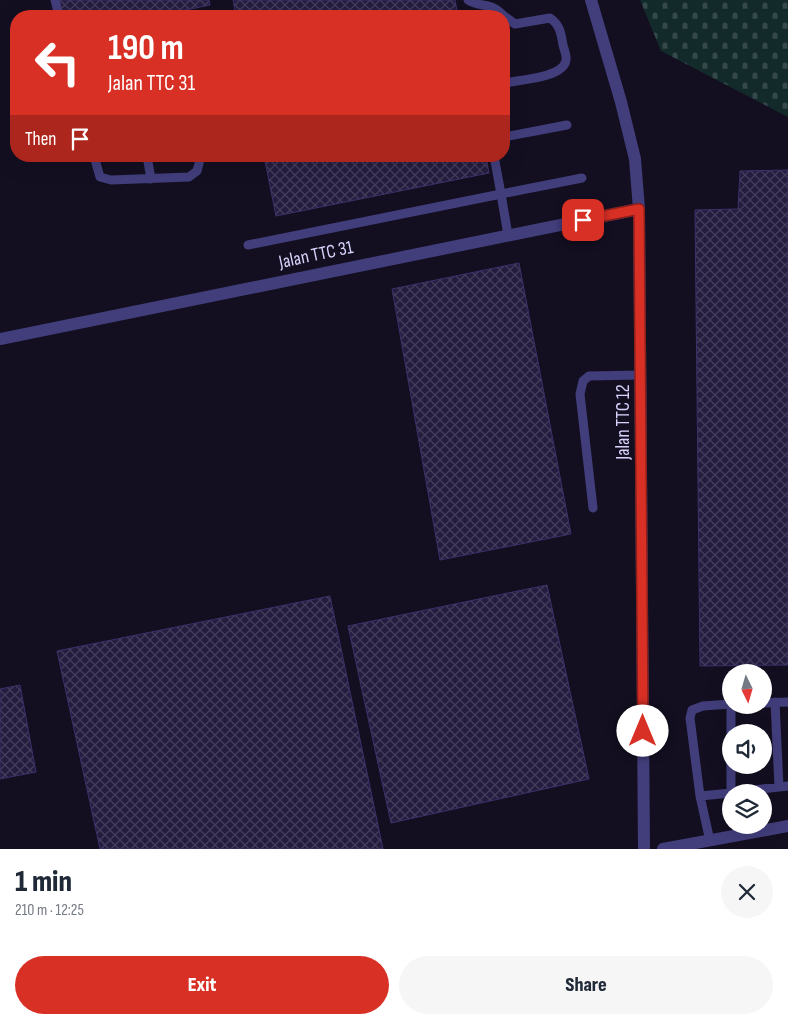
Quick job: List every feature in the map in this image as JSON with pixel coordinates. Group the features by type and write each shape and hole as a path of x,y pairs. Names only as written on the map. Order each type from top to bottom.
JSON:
{"street":[{"name":"Jalan TTC 12","path":"591,0 621,102 635,159 639,209 644,849"},
{"name":"Jalan TTC 31","path":"0,339 639,209"},
{"path":"662,849 788,826"}],"lane":[{"path":"468,0 476,4 487,4 498,10"},
{"path":"510,20 516,24 550,18 556,22 561,30 566,60 564,67 556,73 510,82"},
{"path":"510,136 567,126"},
{"path":"96,162 100,177 111,180 189,177 197,171 199,162"},
{"path":"147,162 151,179"},
{"path":"495,162 508,235"},
{"path":"248,245 582,178"},
{"path":"593,508 580,394 583,381 589,376 641,375"},
{"path":"772,702 788,702"},
{"path":"775,702 784,787"},
{"path":"710,841 700,796 690,718 692,710 703,706 722,705"},
{"path":"731,714 731,784"},
{"path":"700,796 722,794"}],"green space":[{"path":"640,0 788,0 788,117 661,51"}],"building":[{"path":"59,0 209,0 210,5 185,10 62,10"},
{"path":"233,0 455,0 457,10 235,10"},
{"path":"265,162 487,162 489,173 276,216"},
{"path":"788,170 788,665 722,664 722,666 700,666 695,210 738,209 740,171"},
{"path":"519,263 571,534 440,560 392,289"},
{"path":"547,585 589,779 391,823 348,626"},
{"path":"330,596 383,849 100,849 57,651"},
{"path":"20,685 36,772 0,779 0,689"}],"route":[{"path":"583,220 639,209 643,731"}]}
